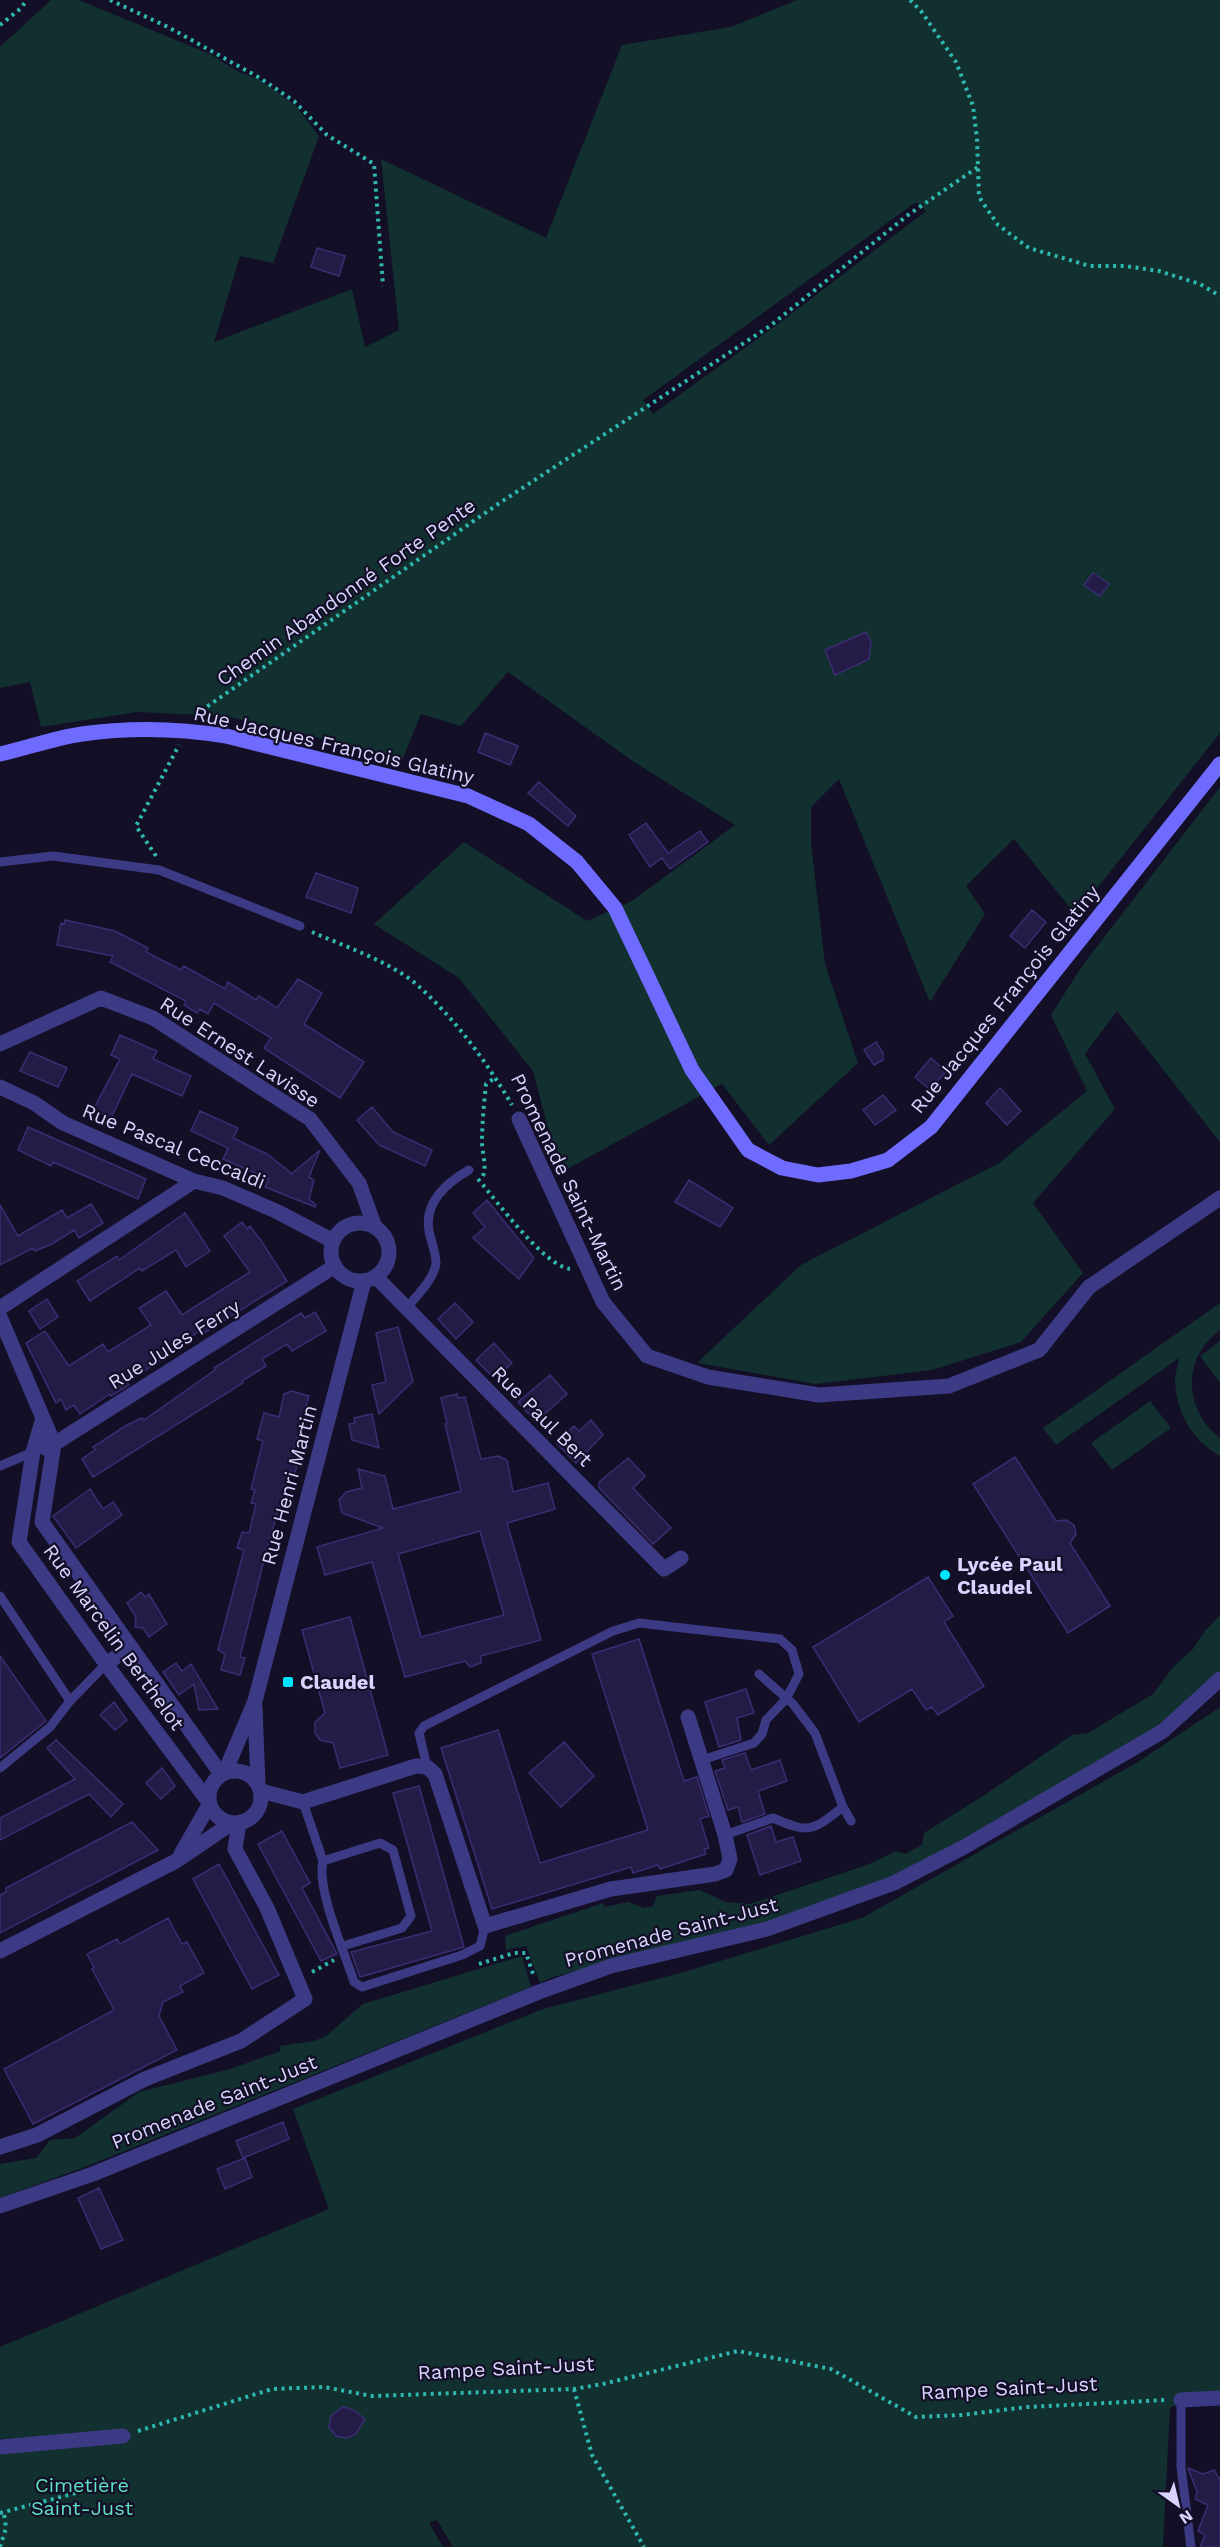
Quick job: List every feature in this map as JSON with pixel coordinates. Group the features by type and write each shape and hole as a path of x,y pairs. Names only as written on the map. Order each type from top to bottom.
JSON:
{"main road":[{"name":"Rue Jacques François Glatiny","path":"0,754 80,734 146,728 186,730 226,736 468,796 529,824 577,862 615,908 692,1070 748,1150 782,1168 818,1175 851,1171 888,1160 931,1127 1220,764"}],"street":[{"name":"Rue Ernest Lavisse","path":"0,1044 101,998 153,1018 310,1119 359,1183 375,1227"},
{"name":"Rue Pascal Ceccaldi","path":"0,1088 34,1103 63,1123 194,1181 223,1188 278,1212 333,1241"},
{"name":"Promenade Saint-Martin","path":"519,1119 603,1302 647,1356 708,1377 819,1395 950,1386 1039,1350 1089,1287 1220,1198"},
{"path":"0,1308 194,1181"},
{"path":"355,1223 375,1227 387,1241 389,1251 383,1270 370,1279 347,1278 335,1266 331,1249 333,1241 339,1233 355,1223"},
{"name":"Rue Jules Ferry","path":"33,1452 54,1444 335,1266"},
{"name":"Rue Paul Bert","path":"370,1279 406,1309 664,1569 681,1558"},
{"name":"Rue Henri Martin","path":"223,1773 255,1701 370,1279"},
{"path":"0,1317 54,1444"},
{"name":"Rue Marcelin Berthelot","path":"43,1418 33,1452 19,1542 209,1803"},
{"name":"Rue Marcelin Berthelot","path":"54,1444 42,1522 223,1773"},
{"path":"106,1664 130,1647"},
{"name":"Promenade Saint-Just","path":"0,2206 93,2174 539,1992 611,1966 767,1929 894,1883 964,1847 1163,1731 1220,1679"},
{"name":"Rue Henri Martin","path":"255,1701 259,1788"},
{"path":"259,1788 303,1802 416,1766 427,1767 435,1774 485,1926 611,1889 715,1874 726,1870 730,1859 725,1835 688,1717"},
{"path":"0,1951 176,1861 236,1823 254,1815 261,1800 254,1778 240,1771 223,1773 211,1785 209,1803 189,1844 176,1861"},
{"path":"209,1803 219,1818 236,1823"},
{"path":"0,2147 37,2135 144,2079 241,2041 305,1999 267,1908 235,1849 236,1823"},
{"path":"1181,2400 1220,2398"},
{"path":"0,2447 123,2436"}],"lane":[{"path":"0,862 53,856 159,870 300,926"},
{"path":"406,1309 433,1274 436,1262 427,1219 435,1198 454,1178 469,1170"},
{"path":"0,1466 33,1452"},
{"path":"0,1596 70,1701"},
{"path":"427,1767 419,1733 424,1726 613,1631 639,1623 780,1640 792,1650 799,1674 786,1699 766,1720 762,1734 754,1743 702,1760"},
{"path":"0,1768 50,1727 70,1701 106,1664"},
{"path":"759,1674 786,1699 814,1733 851,1821"},
{"path":"303,1802 323,1861 321,1869 323,1891 354,1982 362,1987 462,1955 480,1946 485,1926"},
{"path":"725,1835 773,1818 802,1830 813,1828 843,1806"},
{"path":"323,1861 380,1844 393,1850 411,1916 402,1928 344,1950"},
{"path":"1181,2400 1181,2467 1191,2547"}],"path":[{"path":"0,25 20,9 27,0"},
{"path":"110,0 168,27 260,78 294,101 327,135 374,164 383,286"},
{"path":"910,0 921,11 956,62 973,106 979,197 998,225 1029,248 1090,266 1125,266 1159,271 1200,284 1220,296"},
{"name":"Chemin Abandonné Forte Pente","path":"169,874 136,826 193,717 498,504 770,326 908,215 978,167"},
{"name":"Promenade Saint-Martin","path":"300,926 369,957 414,983 448,1016 495,1078 519,1119"},
{"path":"495,1078 486,1084 482,1145 485,1172 479,1182 534,1246 561,1267 580,1270 586,1268"},
{"path":"298,1980 344,1950"},
{"path":"469,1967 514,1953 526,1953 539,1992"},
{"name":"Rampe Saint-Just","path":"123,2436 273,2389 324,2387 372,2396 574,2388 603,2384 738,2351 831,2369 916,2417 962,2415 1027,2407 1181,2400"},
{"path":"574,2388 592,2455 644,2547"},
{"path":"0,2547 6,2528 2,2514 125,2480"}],"green space":[{"path":"51,0 79,0 212,55 237,71 260,80 295,105 319,136 273,263 240,256 214,342 352,289 365,347 399,330 381,159 546,238 622,45 731,27 797,0 1220,0 1220,733 1076,915 1014,839 966,886 985,914 930,1002 839,779 811,807 811,843 825,964 858,1063 769,1145 722,1084 560,1173 533,1071 459,978 374,924 464,842 587,921 632,901 735,825 634,762 508,672 461,726 421,714 403,758 225,716 137,712 41,727 30,682 0,688 0,47","holes":["916,202 926,211 778,324 653,414 643,400"]},
{"path":"1220,787 1220,1142 1117,1011 1085,1054 1115,1109 1033,1203 1083,1273 1021,1342 932,1370 816,1384 697,1363 801,1265 999,1163 1087,1091 1051,1015 1082,966"},
{"path":"1220,1303 1220,1330 1208,1341 1199,1355 1192,1384 1199,1413 1220,1438 1220,1456 1201,1442 1183,1415 1175,1381 1179,1358 1056,1445 1043,1428"},
{"path":"1220,1341 1220,1383 1200,1356"},
{"path":"1150,1401 1171,1428 1112,1470 1091,1443"},
{"path":"1220,1615 1220,1670 1152,1731 889,1881 770,1925 630,1956 553,1977 540,1983 526,1946 506,1950 505,1936 603,1903 604,1907 628,1902 644,1908 653,1906 657,1896 699,1890 726,1902 750,1904 867,1865 896,1851 905,1854 922,1845 924,1833 1072,1735 1088,1733 1153,1694 1173,1667 1193,1649"},
{"name":"Cimetière Saint-Just","path":"1220,1707 1220,2394 1170,2407 1163,2547 453,2547 437,2520 429,2523 443,2547 0,2547 0,2454 118,2432 0,2439 0,2347 329,2209 293,2109 543,2009 684,1972 862,1918 1138,1762"},
{"path":"522,1956 531,1987 85,2167 0,2198 0,2164 36,2158 50,2140 75,2138 139,2092 230,2069 281,2051 279,2046 314,2041 326,2036 363,2004"}],"building":[{"path":"317,248 345,256 339,276 311,267"},
{"path":"1093,573 1109,584 1100,596 1084,585"},
{"path":"866,632 871,642 869,659 835,675 825,650"},
{"path":"485,733 518,746 510,765 478,752"},
{"path":"539,782 576,816 568,826 528,793"},
{"path":"646,823 668,853 700,831 708,842 670,869 662,858 650,867 629,835"},
{"path":"316,873 358,888 351,913 306,897"},
{"path":"1032,910 1046,922 1025,948 1010,936"},
{"path":"65,920 115,931 148,948 146,952 181,970 184,966 225,989 228,982 256,1000 259,996 277,1008 298,979 322,993 304,1024 364,1062 340,1098 264,1048 271,1038 214,1003 208,1014 200,1009 197,1013 184,1005 186,1001 110,962 113,956 57,945 61,923 64,924"},
{"path":"120,1035 157,1051 153,1059 191,1076 182,1096 132,1074 111,1118 93,1110 120,1059 111,1055"},
{"path":"876,1042 883,1053 883,1060 874,1065 864,1050"},
{"path":"30,1052 67,1068 58,1087 20,1071"},
{"path":"931,1058 946,1071 930,1090 915,1077"},
{"path":"1000,1088 1021,1111 1007,1125 986,1103"},
{"path":"883,1095 896,1110 875,1125 863,1110"},
{"path":"372,1107 393,1132 432,1150 425,1166 379,1145 357,1120"},
{"path":"200,1111 238,1128 233,1138 267,1154 291,1173 290,1175 320,1150 309,1177 314,1180 309,1199 316,1205 315,1207 265,1187 269,1179 223,1159 228,1148 191,1131"},
{"path":"28,1127 146,1179 138,1199 53,1162 51,1166 18,1150"},
{"path":"689,1180 733,1208 720,1227 675,1202"},
{"path":"487,1200 534,1258 519,1279 473,1238 485,1227 473,1213"},
{"path":"91,1204 103,1223 79,1238 74,1230 52,1244 35,1251 33,1248 0,1265 0,1205 18,1236 62,1210 67,1218"},
{"path":"185,1213 210,1251 186,1267 176,1250 142,1271 140,1268 90,1301 77,1281 117,1256 119,1260"},
{"path":"242,1222 247,1229 250,1226 287,1281 204,1333 201,1330 176,1346 169,1352 170,1354 127,1382 129,1385 111,1396 110,1394 80,1414 74,1405 66,1410 61,1399 56,1403 26,1343 45,1331 69,1366 103,1344 108,1352 151,1325 139,1308 166,1291 182,1315 250,1272 224,1236"},
{"path":"47,1299 58,1317 40,1329 29,1311"},
{"path":"455,1303 473,1322 456,1339 438,1319"},
{"path":"315,1312 326,1331 292,1351 287,1344 262,1359 266,1366 242,1381 243,1383 93,1477 82,1459 95,1450 93,1447 127,1425 142,1418 144,1420 215,1370 214,1368 301,1313 305,1318"},
{"path":"398,1327 413,1381 379,1414 372,1385 386,1382 376,1333"},
{"path":"494,1343 512,1363 498,1376 492,1376 476,1360"},
{"path":"550,1375 567,1394 536,1422 518,1402"},
{"path":"292,1391 309,1396 293,1453 299,1455 295,1473 289,1471 264,1560 240,1657 245,1658 240,1675 221,1670 225,1654 218,1650 244,1550 237,1548 242,1532 249,1533 256,1504 251,1503 255,1490 251,1489 263,1441 257,1439 264,1413 279,1417 284,1394"},
{"path":"457,1394 458,1398 465,1397 481,1459 498,1456 507,1460 513,1492 548,1483 555,1509 507,1523 541,1640 481,1656 481,1663 470,1667 465,1661 405,1677 372,1562 325,1575 317,1547 383,1528 342,1513 339,1500 346,1492 362,1488 358,1469 385,1476 393,1509 461,1491 441,1398","holes":["480,1531 504,1615 421,1637 398,1554"]},
{"path":"372,1414 379,1448 352,1440 349,1424 355,1423 354,1418"},
{"path":"591,1420 603,1435 576,1463 556,1443 574,1426 579,1431"},
{"path":"1015,1457 1056,1521 1066,1520 1074,1525 1076,1534 1070,1543 1110,1606 1068,1633 973,1484"},
{"path":"628,1458 645,1476 633,1488 671,1528 653,1544 599,1488 599,1482"},
{"path":"90,1489 103,1509 113,1502 122,1515 76,1548 53,1516"},
{"path":"928,1577 953,1616 944,1622 984,1686 938,1715 932,1707 926,1710 912,1689 859,1722 813,1647"},
{"path":"141,1592 145,1597 149,1594 167,1624 149,1637 143,1628 135,1627 136,1617 127,1603"},
{"path":"350,1617 388,1755 340,1768 333,1743 320,1740 315,1733 315,1722 325,1713 302,1630"},
{"path":"639,1639 684,1781 697,1777 709,1816 700,1819 709,1848 704,1849 706,1854 660,1869 658,1865 633,1873 631,1867 492,1909 441,1748 498,1730 540,1863 648,1830 592,1654"},
{"path":"0,1656 46,1721 0,1758"},
{"path":"176,1663 182,1671 191,1664 218,1709 199,1710 194,1684 179,1695 163,1672"},
{"path":"746,1689 754,1713 737,1718 741,1740 719,1747 705,1702"},
{"path":"114,1702 127,1720 115,1730 100,1715"},
{"path":"56,1740 123,1804 111,1817 89,1794 0,1840 0,1818 75,1779 47,1748"},
{"path":"564,1742 594,1776 561,1807 529,1773"},
{"path":"745,1753 751,1770 780,1760 787,1781 758,1791 765,1814 742,1822 738,1807 728,1810 715,1771 725,1768 722,1760"},
{"path":"162,1768 175,1786 161,1799 146,1783"},
{"path":"419,1786 464,1947 360,1977 351,1952 432,1931 393,1793"},
{"path":"132,1822 158,1850 0,1933 0,1895 6,1892 6,1888"},
{"path":"771,1826 776,1842 793,1837 801,1861 760,1875 747,1835"},
{"path":"282,1831 310,1883 302,1888 337,1954 321,1961 258,1844"},
{"path":"219,1864 279,1975 252,1989 193,1879"},
{"path":"168,1918 182,1944 187,1942 204,1973 180,1986 183,1992 163,2002 159,2016 177,2050 33,2124 4,2069 114,2010 92,1969 94,1967 87,1954 117,1939 120,1944"},
{"path":"283,2122 289,2139 243,2158 236,2141"},
{"path":"245,2158 252,2177 225,2189 217,2169"},
{"path":"99,2188 123,2240 101,2249 78,2198"},
{"path":"343,2407 353,2410 365,2419 356,2434 347,2438 336,2436 329,2427 331,2416"},
{"path":"1188,2468 1203,2474 1214,2470 1219,2479 1220,2477 1220,2547 1200,2547 1205,2535 1198,2531 1208,2505 1195,2499 1197,2492"}],"place":[{"name":"Lycée Paul Claudel","path":"945,1575"},
{"name":"Claudel","path":"288,1682"}]}
